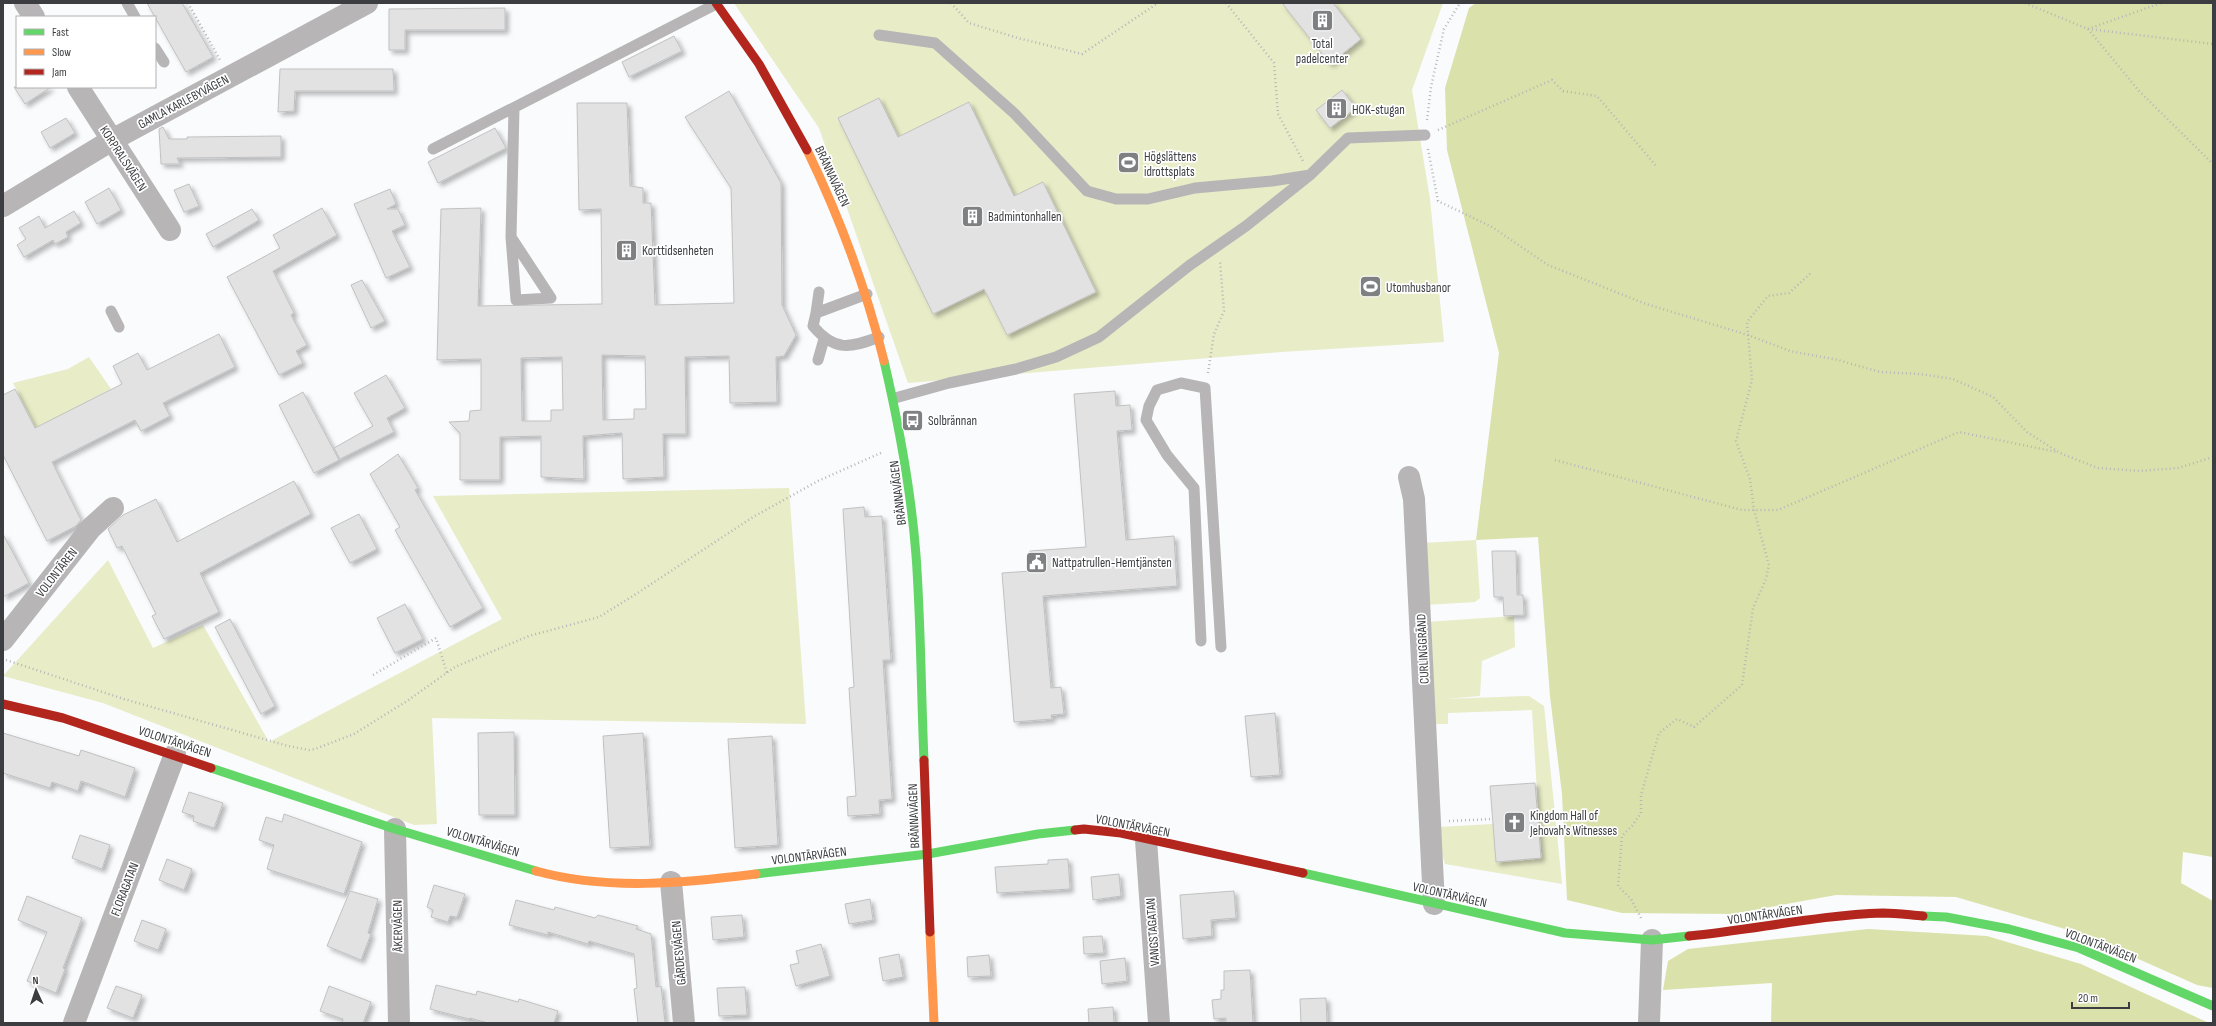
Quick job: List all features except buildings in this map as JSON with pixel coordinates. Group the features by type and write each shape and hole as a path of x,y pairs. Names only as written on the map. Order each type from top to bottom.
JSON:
{"street":[{"path":"26,3 33,16"},
{"name":"GAMLA KARLEBYVÄGEN","path":"3,206 112,140 367,3"},
{"name":"BRÄNNAVÄGEN","path":"716,3 751,52 800,136 834,207 867,294 895,398 904,443 911,494 916,555 934,1023"},
{"name":"KORPRALSVÄGEN","path":"79,88 170,230"},
{"name":"CURLINGGRÄND","path":"1409,477 1414,499 1434,904"},
{"name":"VOLONTÄREN","path":"3,640 91,528 113,508"},
{"name":"VOLONTÄRVÄGEN","path":"3,704 63,718 175,754 395,829 555,876 614,884 671,882 928,854 1038,834 1084,829 1121,833 1146,840 1286,869 1566,933 1652,940 1742,932 1825,918 1876,914 1946,917 2009,928 2079,948 2213,1006"},
{"name":"FLORAGATAN","path":"74,1023 175,754"},
{"name":"ÅKERVÄGEN","path":"395,829 399,1023"},
{"name":"VANGSTAGATAN","path":"1146,840 1158,1023"},
{"name":"GÄRDESVÄGEN","path":"671,882 684,1023"},
{"path":"1650,1023 1652,940"}],"lane":[{"path":"126,3 134,16"},
{"path":"432,149 716,3"},
{"path":"879,35 935,43 1015,114 1087,191 1116,199 1148,199 1195,188 1272,181 1310,175"},
{"path":"156,50 164,62"},
{"path":"511,237 551,298 516,300 511,237 514,108"},
{"path":"895,398 949,383 1016,369 1056,357 1099,337 1310,175 1348,138 1425,135"},
{"path":"1257,217 1264,226"},
{"path":"818,292 814,326 824,339 840,346 861,344 879,337"},
{"path":"816,313 867,294"},
{"path":"111,311 120,327"},
{"path":"818,360 824,339"},
{"path":"1201,641 1194,488 1167,455 1146,420 1149,406 1157,390 1181,383 1205,388 1221,647"}],"path":[{"path":"188,3 229,77"},
{"path":"951,3 969,23 1018,38 1082,54 1158,3"},
{"path":"1226,3 1274,63 1278,114 1310,175"},
{"path":"1460,3 1444,29 1431,87 1425,135 1438,201 1492,227 1548,265 1646,304 1748,335 1790,352 1838,360 1880,372 1920,374 1953,379 1993,397 2027,432 2060,453"},
{"path":"2025,3 2088,29 2213,44"},
{"path":"2088,29 2161,3"},
{"path":"2088,29 2139,91 2213,164"},
{"path":"1425,135 1552,80 1563,91 1596,96 1657,167"},
{"path":"1205,388 1214,334 1224,310 1219,245"},
{"path":"1652,940 1632,899 1618,886 1622,836 1632,826 1641,813 1641,794 1659,733 1677,719 1694,727 1742,685 1753,608 1766,579 1768,565 1754,510 1750,479 1736,441 1752,380 1747,322 1768,296 1789,293 1812,272"},
{"path":"1555,460 1742,510 1778,510 1959,432 2060,453 2098,468 2139,471 2178,468 2213,457"},
{"path":"3,659 124,699 309,750 354,734 407,701 455,667 529,636 599,617 753,517 818,481 904,443"},
{"path":"373,675 436,638 447,673"},
{"path":"1430,822 1492,819"}],"green space":[{"name":"Högslättens idrottsplats","path":"734,3 1443,3 1412,90 1430,199 1444,342 1281,352 908,383 819,128"},
{"path":"1476,3 2213,3 2213,857 2183,852 2181,883 2213,901 2213,988 2197,985 2082,934 1956,897 1836,895 1732,914 1622,913 1567,900 1562,794 1550,696 1538,537 1476,540 1499,353 1447,150 1445,88 1469,8"},
{"path":"89,357 111,389 56,418 46,449 13,383 68,369"},
{"path":"789,488 806,724 432,718 437,824 414,825 103,703 3,676 108,560 153,648 203,625 269,742 502,619 433,496"},
{"path":"1476,540 1480,598 1475,602 1425,605 1423,543"},
{"path":"1514,616 1515,647 1482,661 1480,696 1445,699 1529,696 1544,706 1562,884 1445,864 1439,843 1439,827 1493,824 1496,862 1541,858 1532,710 1448,713 1448,724 1433,724 1426,622"},
{"path":"1868,929 1987,936 2081,964 2209,1023 1771,1023 1772,983 1663,990 1668,961 1688,949"}],"traffic: fast":[{"path":"884,361 904,458 914,531 919,606 924,760"},
{"path":"211,768 395,829 536,871"},
{"path":"756,874 928,854 1038,834 1075,830"},
{"path":"1303,873 1565,933 1652,940 1689,936"},
{"path":"1923,916 1946,917 2009,929 2079,948 2213,1006"}],"traffic: slow":[{"path":"807,150 830,201 851,254 869,307 884,361"},
{"path":"536,871 563,877 618,883 674,882 756,874"},
{"path":"930,932 934,1023"}],"traffic: jam":[{"path":"716,3 759,64 807,150"},
{"path":"3,704 63,718 211,768"},
{"path":"924,760 930,932"},
{"path":"1075,830 1084,829 1121,833 1303,873"},
{"path":"1689,936 1859,914 1888,913 1923,916"}],"place":[{"name":"Total padelcenter","path":"1322,21"},
{"name":"HOK-stugan","path":"1336,109"},
{"name":"Högslättens idrottsplats","path":"1128,163"},
{"name":"Badmintonhallen","path":"972,216"},
{"name":"Korttidsenheten","path":"627,250"},
{"name":"Utomhusbanor","path":"1370,287"},
{"name":"Solbrännan","path":"913,420"},
{"name":"Nattpatrullen-Hemtjänsten","path":"1037,562"},
{"name":"Kingdom Hall of Jehovah's Witnesses","path":"1515,822"}]}
